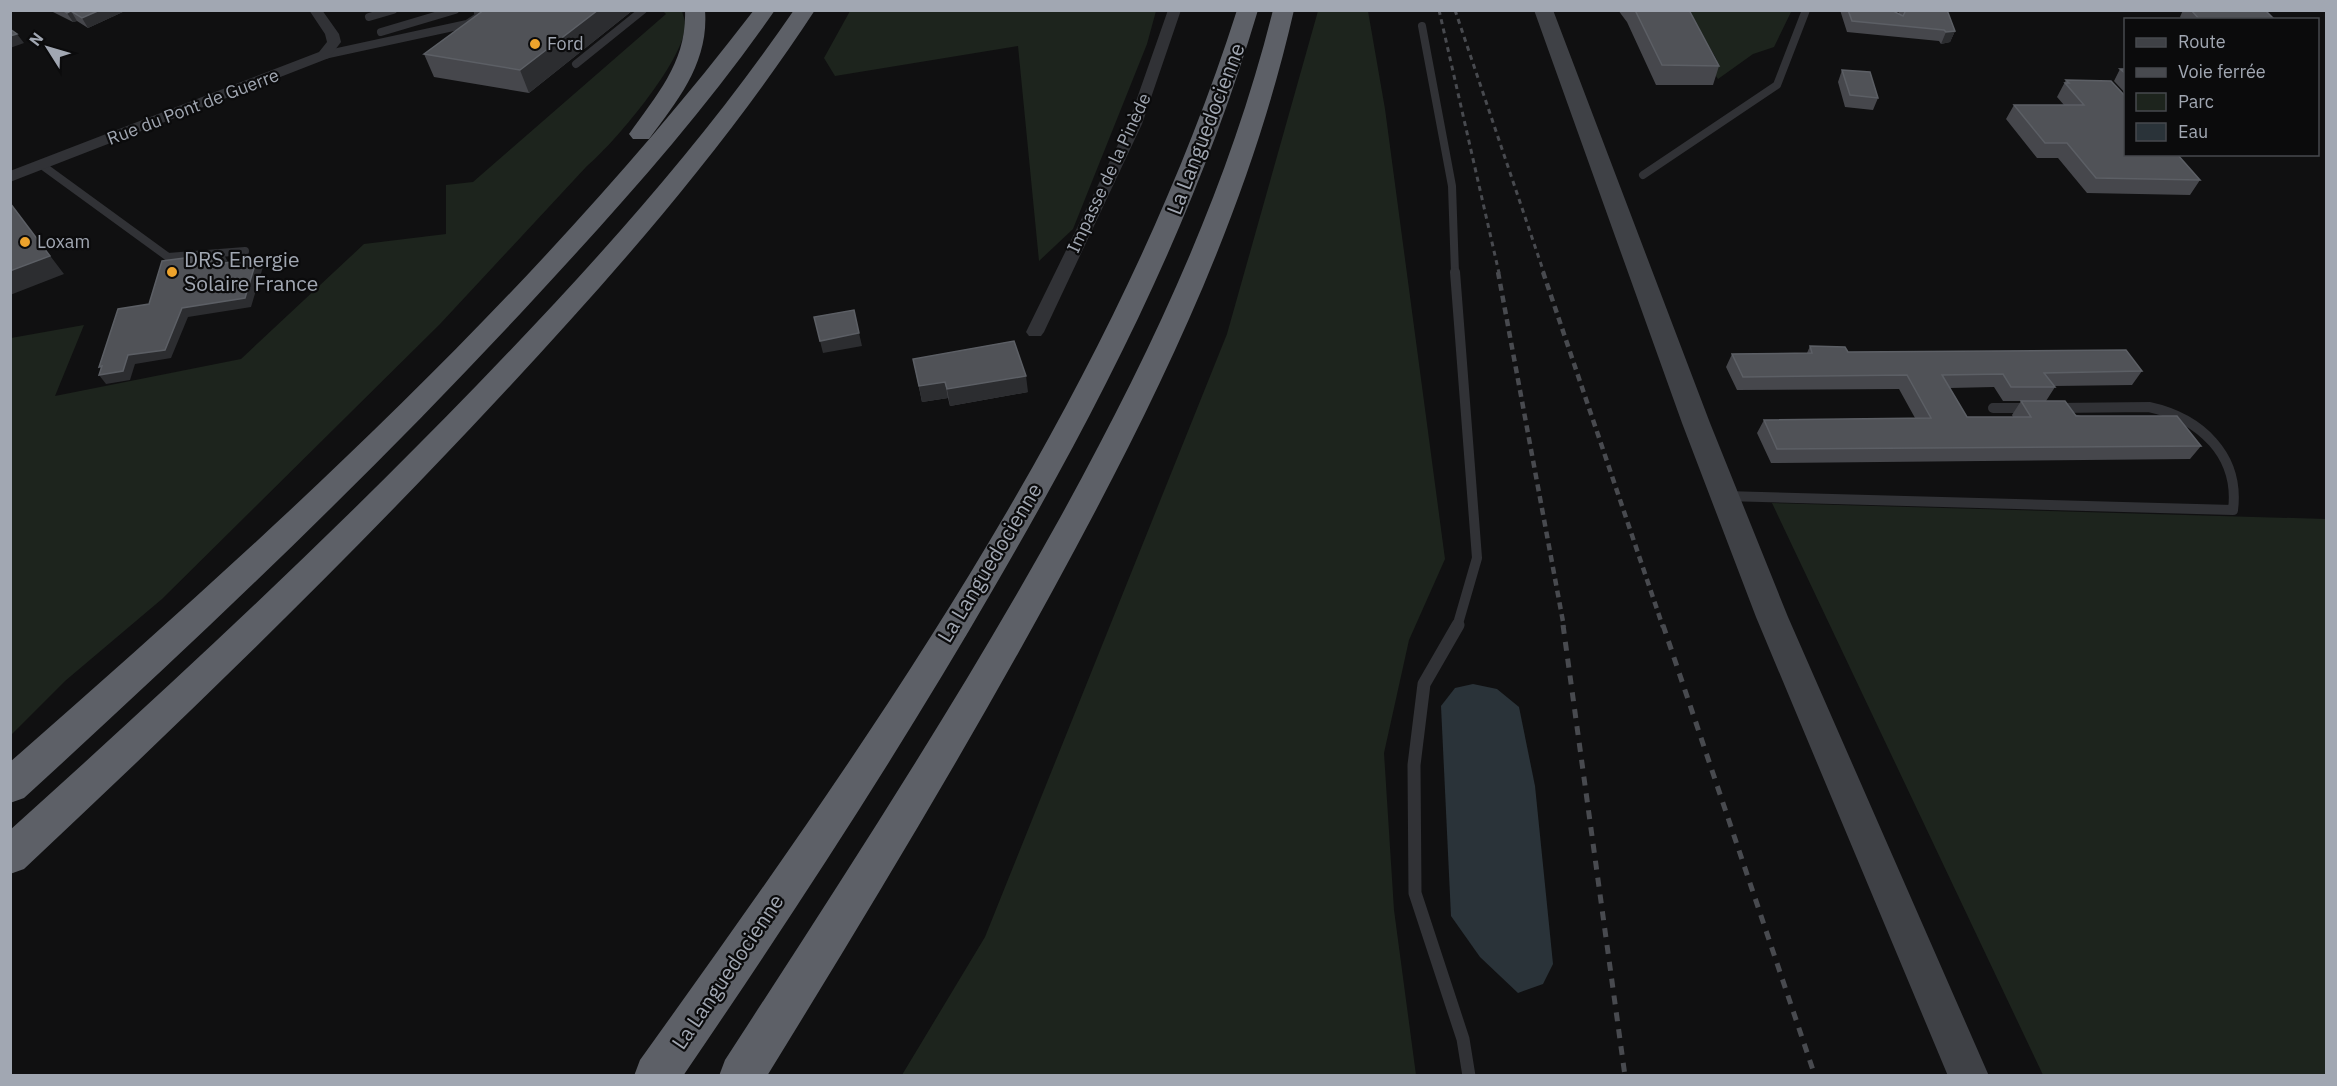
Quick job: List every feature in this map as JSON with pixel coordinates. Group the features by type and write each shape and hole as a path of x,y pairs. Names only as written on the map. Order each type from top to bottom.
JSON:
{"highway":[{"path":"485,335 676,85 696,45 698,27 695,10"},
{"path":"10,786 307,513 485,335 650,156 765,10"},
{"path":"10,856 242,640 478,402 582,291 668,191 774,56 805,10"},
{"name":"La Languedocienne","path":"657,1076 890,729 988,569 1063,438 1113,343 1178,207 1227,80 1248,10"},
{"name":"La Languedocienne","path":"741,1076 881,856 973,704 1042,582 1116,443 1163,348 1226,200 1266,82 1284,10"}],"street":[{"path":"315,10 333,34 334,42 324,55"},
{"name":"Impasse de la Pinède","path":"1035,332 1135,124 1175,10"},
{"path":"1543,10 1772,617 1970,1076"},
{"name":"Rue du Pont de Guerre","path":"10,177 324,55"}],"lane":[{"path":"369,17 393,10"},
{"path":"381,32 455,10"},
{"path":"470,10 489,14"},
{"path":"576,64 644,10"},
{"path":"1643,175 1777,85 1806,10"},
{"path":"324,55 467,24 479,13"},
{"path":"1422,26 1452,186 1453,256 1476,558 1459,624 1424,684 1414,765 1415,893 1462,1039 1469,1076"},
{"path":"43,166 168,257 245,251"},
{"path":"1725,496 2233,510 2235,484 2224,456 2204,432 2180,416 2150,407 2049,408"},
{"path":"1993,408 2037,408"}],"green space":[{"path":"1784,10 1791,12 1774,47 1753,54 1718,79 1710,67 1717,60 1689,11"},
{"path":"663,11 682,11 685,24 682,39 661,79 613,141 440,324 162,599 65,681 11,735 11,338 84,325 55,396 241,359 364,244 446,234 446,185 473,182 666,14"},
{"path":"850,11 1156,11 1147,44 1073,229 1039,261 1018,46 835,76 824,58"},
{"path":"1318,11 1368,11 1385,109 1445,559 1409,640 1384,753 1394,910 1416,1075 902,1075 985,937 1227,334"},
{"path":"1772,503 2326,519 2326,1075 2043,1075"}],"water":[{"path":"1473,684 1497,689 1519,707 1535,786 1553,964 1543,984 1518,993 1480,957 1451,916 1441,706 1455,688"}],"building":[{"path":"62,10 100,10 82,18 71,11 67,13"},
{"path":"484,10 598,10 520,70 424,54"},
{"path":"1635,10 1689,10 1719,66 1662,65"},
{"path":"1848,10 1895,10 1903,16 1906,10 1947,10 1955,31 1946,32 1852,21"},
{"path":"2191,10 2265,10 2273,18 2198,18"},
{"path":"10,29 17,34 10,36"},
{"path":"1842,70 1870,72 1878,98 1850,95"},
{"path":"2066,80 2111,81 2124,95 2124,156 2179,156 2200,180 2096,178 2067,143 2045,143 2014,105 2084,105 2065,83 2069,83"},
{"path":"10,203 50,256 10,271"},
{"path":"223,253 218,264 257,258 245,298 182,308 165,350 128,355 123,371 99,375 102,366 99,367 118,309 149,304 162,261"},
{"path":"854,310 859,333 820,341 814,317"},
{"path":"1014,341 1026,376 947,389 945,382 919,386 913,359"},
{"path":"1810,346 1845,347 1848,352 2126,350 2142,371 2044,373 2055,387 2011,387 2003,374 1942,375 1967,417 2031,417 2021,401 2065,401 2076,416 2177,416 2201,446 1777,449 1764,420 1931,418 1907,375 1743,377 1732,354 1812,353"}],"railway":[{"path":"1439,10 1499,273"},
{"path":"1455,10 1544,273"},
{"path":"1498,272 1564,627"},
{"path":"1543,272 1663,627"},
{"path":"1563,625 1625,1076"},
{"path":"1663,625 1815,1076"}],"place":[{"name":"Ford","path":"535,44"},
{"name":"Loxam","path":"25,242"},
{"name":"DRS Energie Solaire France","path":"172,272"}]}
